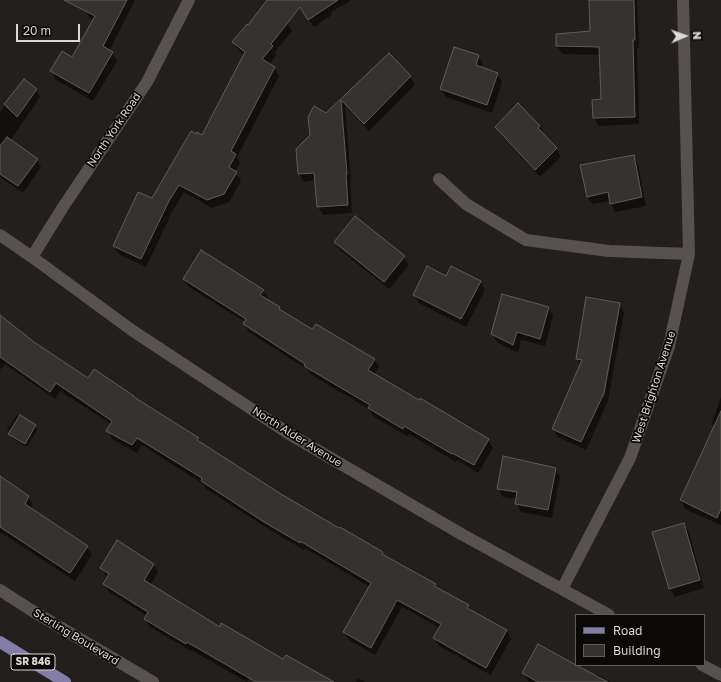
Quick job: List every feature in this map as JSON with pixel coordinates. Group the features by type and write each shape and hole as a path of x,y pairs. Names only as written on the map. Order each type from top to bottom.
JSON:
{"main road":[{"name":"SR 846","path":"0,642 66,682"}],"street":[{"name":"North York Road","path":"32,257 63,207 147,82 189,0"},
{"name":"West Brighton Avenue","path":"562,589 630,458 670,346 689,254 683,0"},
{"path":"439,179 466,204 526,240 608,251 689,254"},
{"name":"North Alder Avenue","path":"0,235 133,331 291,435 463,535 607,614"},
{"name":"Sterling Boulevard","path":"0,590 153,682"},
{"path":"704,666 721,675"}],"building":[{"path":"64,0 127,0 103,46 113,52 89,93 50,71 62,51 72,57 95,16"},
{"path":"267,0 338,0 308,20 300,7 271,44 273,46 262,59 275,67 231,151 236,154 229,167 237,172 224,194 207,200 179,185 169,201 141,259 113,246 138,192 152,198 191,131 202,135 245,52 232,42 247,24 248,25"},
{"path":"589,0 634,0 635,40 633,40 635,117 593,118 592,100 601,99 599,47 556,46 556,34 590,31"},
{"path":"454,47 479,55 476,65 498,73 487,105 440,89"},
{"path":"389,53 411,76 364,124 341,100 348,205 317,207 314,173 298,174 296,149 310,135 308,117 314,106 326,113"},
{"path":"24,79 37,89 17,117 4,104"},
{"path":"518,103 540,126 538,128 557,148 535,170 495,127"},
{"path":"7,137 38,159 18,186 0,174 0,146"},
{"path":"634,155 642,197 610,204 608,192 587,197 580,165"},
{"path":"355,216 405,256 384,282 334,242"},
{"path":"201,250 264,290 260,295 280,307 279,309 312,329 316,324 375,359 368,370 419,400 420,398 489,439 474,465 404,426 403,429 368,408 370,405 304,366 305,364 243,324 246,319 183,279"},
{"path":"427,266 446,276 451,266 481,281 461,319 413,295"},
{"path":"502,294 549,307 540,339 517,332 513,345 491,334"},
{"path":"586,297 620,303 604,393 581,442 552,429 582,360 576,359"},
{"path":"0,315 34,342 88,378 94,369 134,397 199,438 197,440 281,494 383,552 382,554 436,584 434,586 469,605 467,608 507,630 486,668 433,638 441,624 397,600 371,648 343,632 371,583 300,541 300,543 264,522 201,481 202,478 137,438 132,445 106,431 112,421 56,383 50,392 0,357"},
{"path":"721,411 721,509 717,518 680,500"},
{"path":"20,415 36,425 25,444 8,434"},
{"path":"503,456 556,468 548,510 515,504 517,492 497,489"},
{"path":"0,476 29,496 25,504 88,546 70,573 0,527"},
{"path":"684,523 700,580 669,589 652,532"},
{"path":"117,540 154,564 144,580 220,627 221,623 283,659 286,655 334,682 256,682 144,619 148,612 103,584 109,574 100,568"},
{"path":"538,644 575,664 575,666 578,666 608,682 538,682 522,673"}]}
